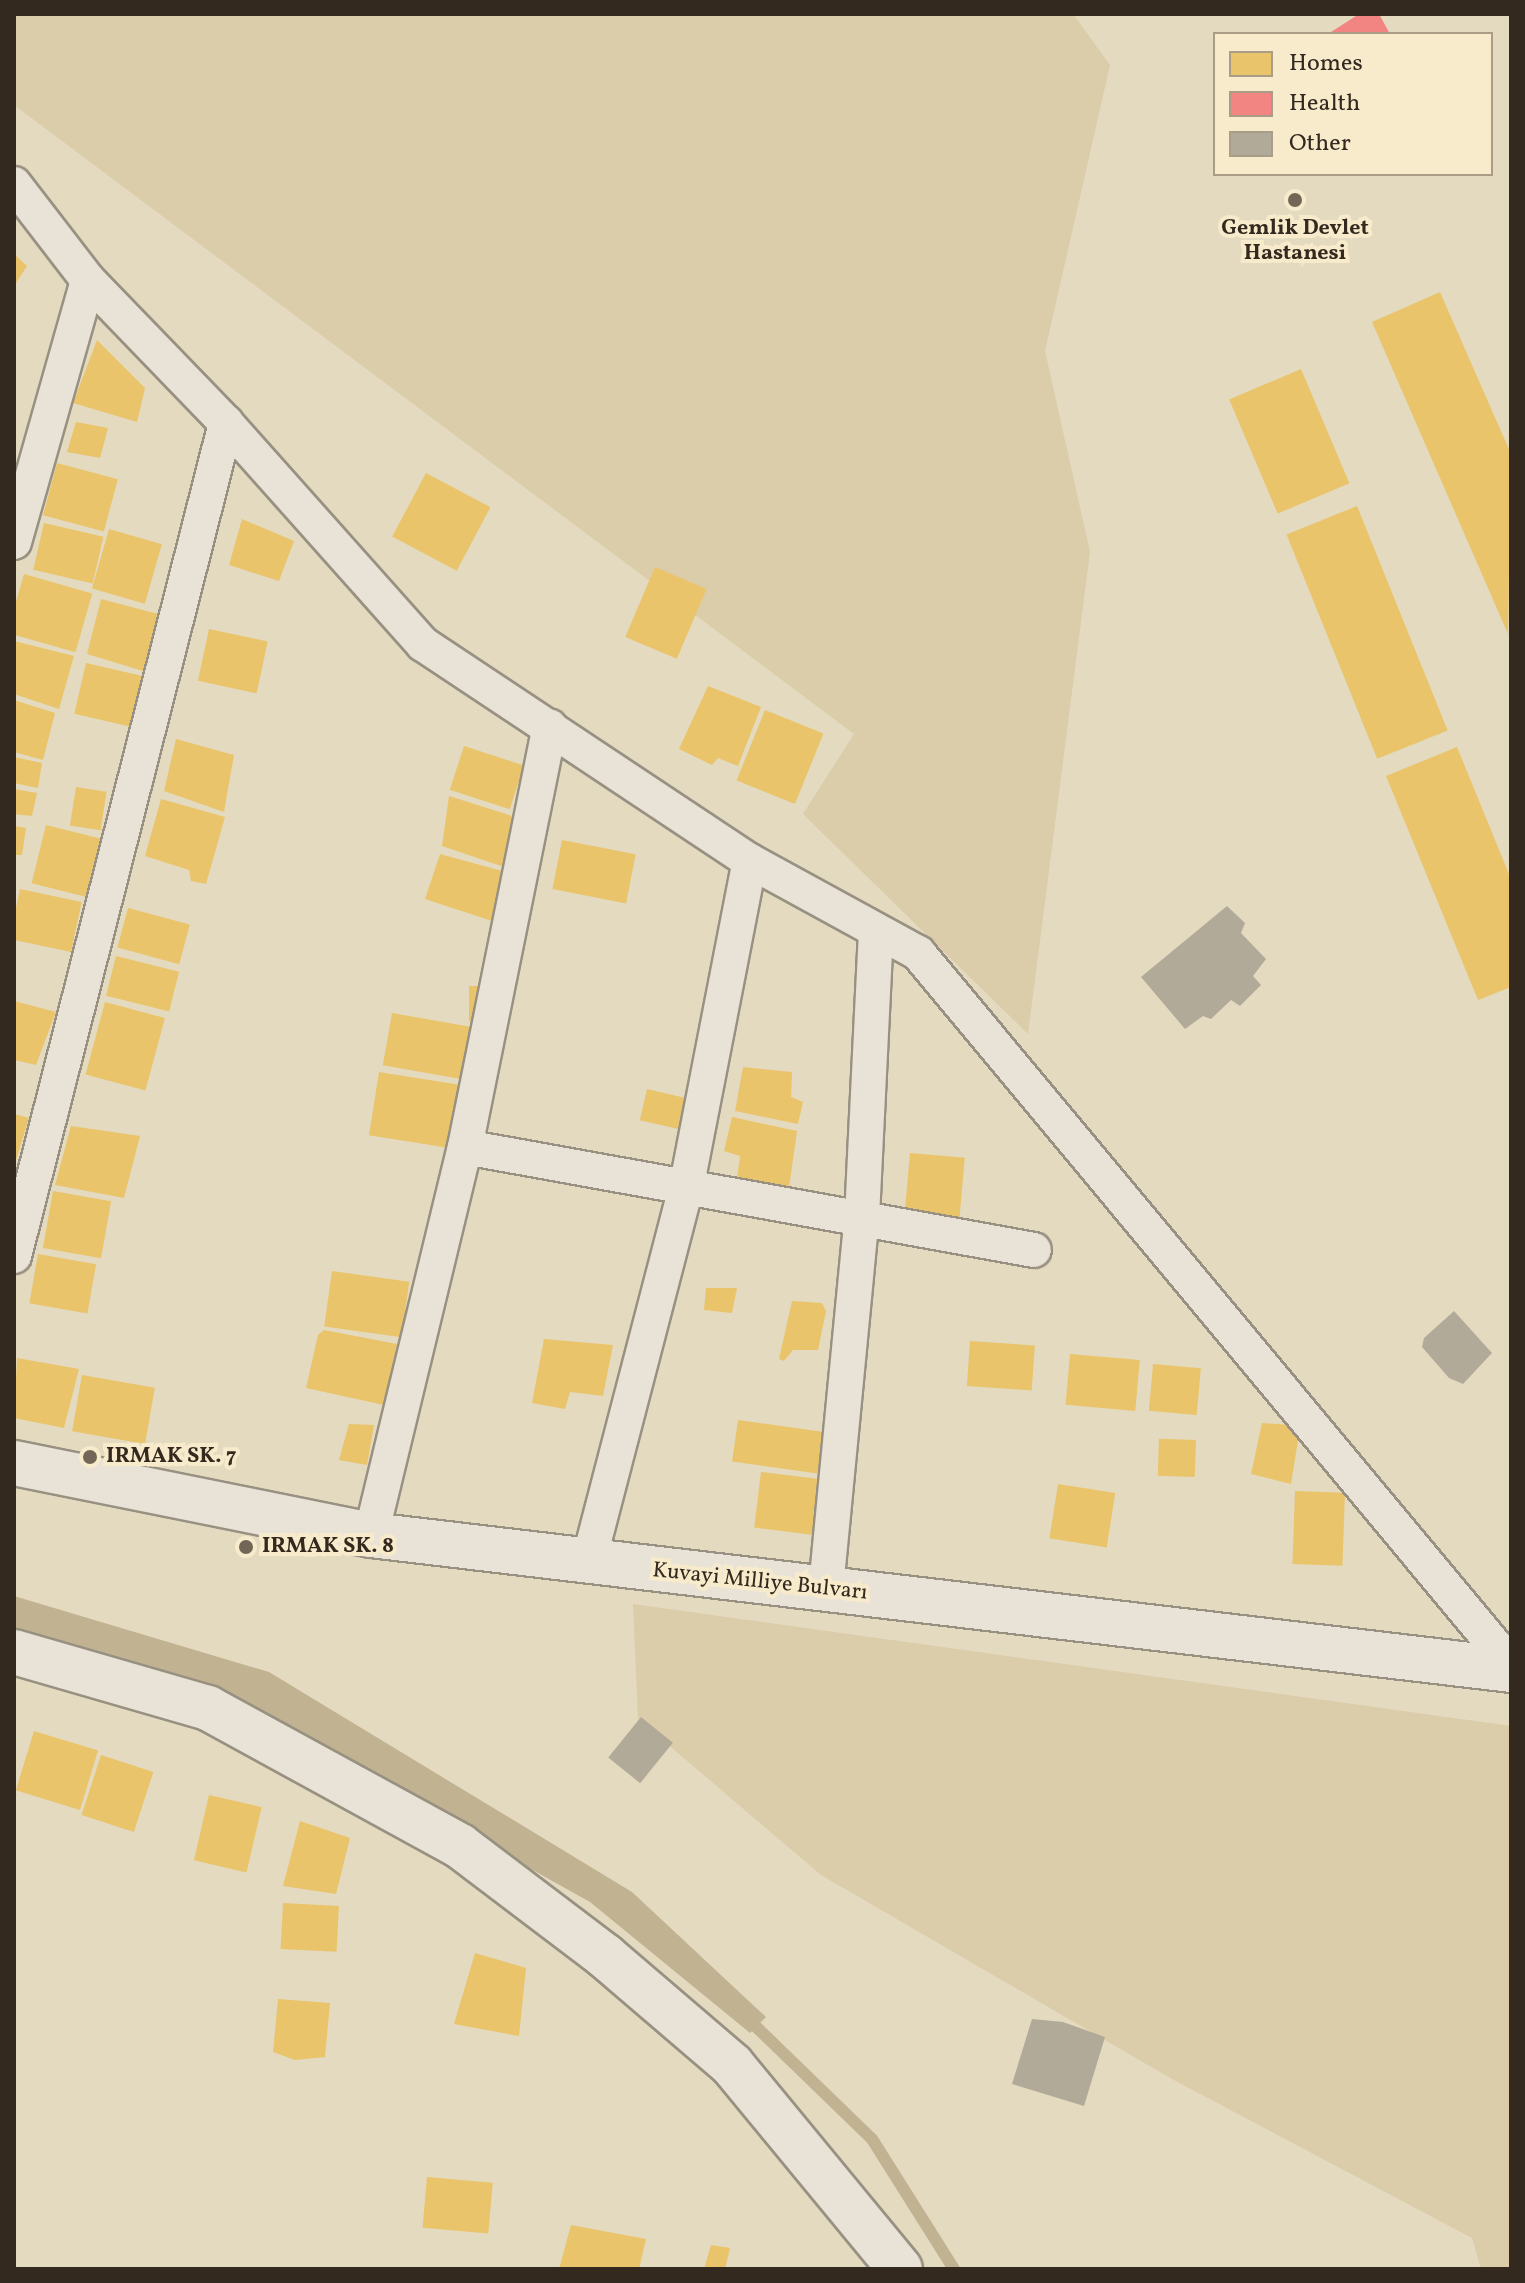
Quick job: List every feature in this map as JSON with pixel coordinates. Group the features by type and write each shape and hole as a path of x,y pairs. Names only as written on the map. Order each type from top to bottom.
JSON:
{"street":[{"path":"14,184 88,280 226,423 423,644 750,861 918,953 1511,1667"},
{"path":"14,542 88,280"},
{"path":"14,1256 226,423"},
{"path":"371,1535 465,1147 550,726"},
{"path":"588,1564 686,1189 750,861"},
{"path":"826,1588 862,1217 876,932"},
{"path":"465,1147 1034,1250"},
{"name":"Kuvayi Milliye Bulvarı","path":"14,1463 371,1535 588,1564 826,1588 1511,1667"},
{"path":"14,1652 208,1708 460,1846 605,1956 732,2065 900,2269"}],"shaded area":[{"path":"14,14 1073,14 1110,65 1045,351 1090,552 1028,1034 803,814 854,734 14,105"},
{"path":"14,1596 269,1672 632,1892 766,2017 750,2033 590,1902 241,1707 14,1638"},
{"path":"633,1604 1511,1726 1511,2269 1481,2269 1472,2238 1172,2079 821,1875 638,1719"}],"building: Homes":[{"path":"14,254 27,266 14,286"},
{"path":"1440,292 1511,454 1508,634 1372,322"},
{"path":"97,340 145,388 137,422 73,403"},
{"path":"1301,369 1349,483 1278,514 1229,399"},
{"path":"76,422 108,428 100,458 67,452"},
{"path":"57,463 118,479 104,531 43,515"},
{"path":"426,473 490,507 457,571 392,537"},
{"path":"1357,506 1448,730 1377,759 1287,534"},
{"path":"242,519 294,541 279,581 229,565"},
{"path":"44,523 103,537 93,583 33,570"},
{"path":"109,529 162,544 145,604 92,589"},
{"path":"655,567 707,589 677,659 625,637"},
{"path":"24,574 92,594 75,652 14,635 14,609"},
{"path":"101,599 162,615 153,674 87,654"},
{"path":"209,629 268,641 257,693 198,681"},
{"path":"14,641 74,656 59,709 14,694"},
{"path":"86,663 152,678 141,729 74,714"},
{"path":"708,686 761,707 738,766 718,758 712,765 679,749"},
{"path":"14,700 55,713 43,760 14,752"},
{"path":"765,710 823,734 795,804 737,780"},
{"path":"176,739 234,755 224,812 164,791"},
{"path":"464,746 524,765 510,809 450,790"},
{"path":"1457,747 1511,879 1511,987 1478,1000 1386,776"},
{"path":"14,757 42,763 38,788 14,783"},
{"path":"76,787 107,792 101,830 70,826"},
{"path":"14,789 37,793 32,816 14,814"},
{"path":"449,796 512,816 504,867 442,846"},
{"path":"161,799 225,817 206,884 191,881 189,870 145,856"},
{"path":"46,825 103,839 89,897 31,883"},
{"path":"14,826 26,828 22,855 14,855"},
{"path":"562,840 636,854 626,903 552,889"},
{"path":"440,854 502,871 492,921 425,899"},
{"path":"20,889 82,902 71,952 14,940 14,917"},
{"path":"128,908 190,925 179,964 117,948"},
{"path":"116,956 179,972 169,1012 106,996"},
{"path":"469,986 482,986 482,1021 469,1021"},
{"path":"14,1001 56,1012 36,1065 14,1060"},
{"path":"105,1002 165,1018 145,1090 86,1074"},
{"path":"392,1013 473,1027 464,1079 383,1065"},
{"path":"743,1067 792,1072 791,1097 803,1102 798,1124 735,1111"},
{"path":"379,1072 461,1085 451,1148 369,1135"},
{"path":"647,1089 690,1099 683,1130 640,1120"},
{"path":"14,1114 29,1118 15,1163 14,1163"},
{"path":"732,1117 797,1131 788,1195 736,1186 740,1156 724,1151"},
{"path":"71,1126 140,1136 124,1198 55,1185"},
{"path":"910,1153 965,1158 959,1227 904,1222"},
{"path":"53,1191 111,1201 101,1258 43,1248"},
{"path":"38,1254 96,1264 87,1313 29,1303"},
{"path":"332,1271 409,1282 401,1337 324,1326"},
{"path":"706,1288 737,1288 732,1313 704,1310"},
{"path":"792,1301 822,1303 826,1311 818,1350 793,1350 784,1361 779,1359"},
{"path":"324,1330 397,1344 384,1405 306,1388 318,1335"},
{"path":"544,1339 613,1345 603,1396 570,1392 565,1409 532,1403"},
{"path":"970,1341 1035,1346 1032,1390 967,1386"},
{"path":"1070,1354 1140,1360 1135,1411 1066,1405"},
{"path":"17,1358 79,1369 64,1428 14,1418"},
{"path":"1153,1364 1201,1368 1197,1415 1149,1411"},
{"path":"82,1375 155,1388 145,1444 72,1431"},
{"path":"738,1420 827,1433 821,1474 732,1462"},
{"path":"1262,1423 1291,1425 1292,1433 1299,1434 1291,1484 1251,1474"},
{"path":"349,1424 374,1425 367,1465 339,1460"},
{"path":"1159,1439 1196,1440 1195,1477 1158,1476"},
{"path":"761,1472 823,1480 816,1535 754,1528"},
{"path":"1058,1484 1115,1493 1107,1547 1049,1538"},
{"path":"1295,1491 1345,1493 1342,1566 1292,1564"},
{"path":"34,1731 98,1751 80,1810 16,1790"},
{"path":"101,1755 153,1772 134,1832 82,1815"},
{"path":"209,1795 262,1807 247,1872 194,1860"},
{"path":"300,1821 350,1838 336,1894 283,1886"},
{"path":"283,1903 339,1906 337,1952 281,1949"},
{"path":"475,1953 526,1968 519,2036 454,2024"},
{"path":"278,1999 330,2003 325,2057 295,2060 273,2052"},
{"path":"427,2177 493,2183 488,2234 423,2228"},
{"path":"571,2225 646,2239 639,2269 559,2269"},
{"path":"711,2245 730,2248 725,2269 704,2269"}],"building: Health":[{"path":"1359,14 1379,14 1389,32 1331,32"}],"building: Other":[{"path":"1227,906 1245,923 1241,933 1266,959 1253,976 1261,985 1240,1006 1231,1000 1211,1019 1203,1016 1185,1029 1141,977"},
{"path":"1454,1311 1492,1353 1463,1384 1449,1378 1422,1347 1424,1338"},
{"path":"641,1717 673,1743 640,1783 608,1757"},
{"path":"1032,2019 1063,2022 1105,2037 1084,2106 1012,2084"}],"waterway":[{"path":"746,2017 872,2139 954,2269"}],"place":[{"name":"Gemlik Devlet Hastanesi","path":"1295,200"},
{"name":"IRMAK SK. 7","path":"90,1457"},
{"name":"IRMAK SK. 8","path":"246,1547"}]}
